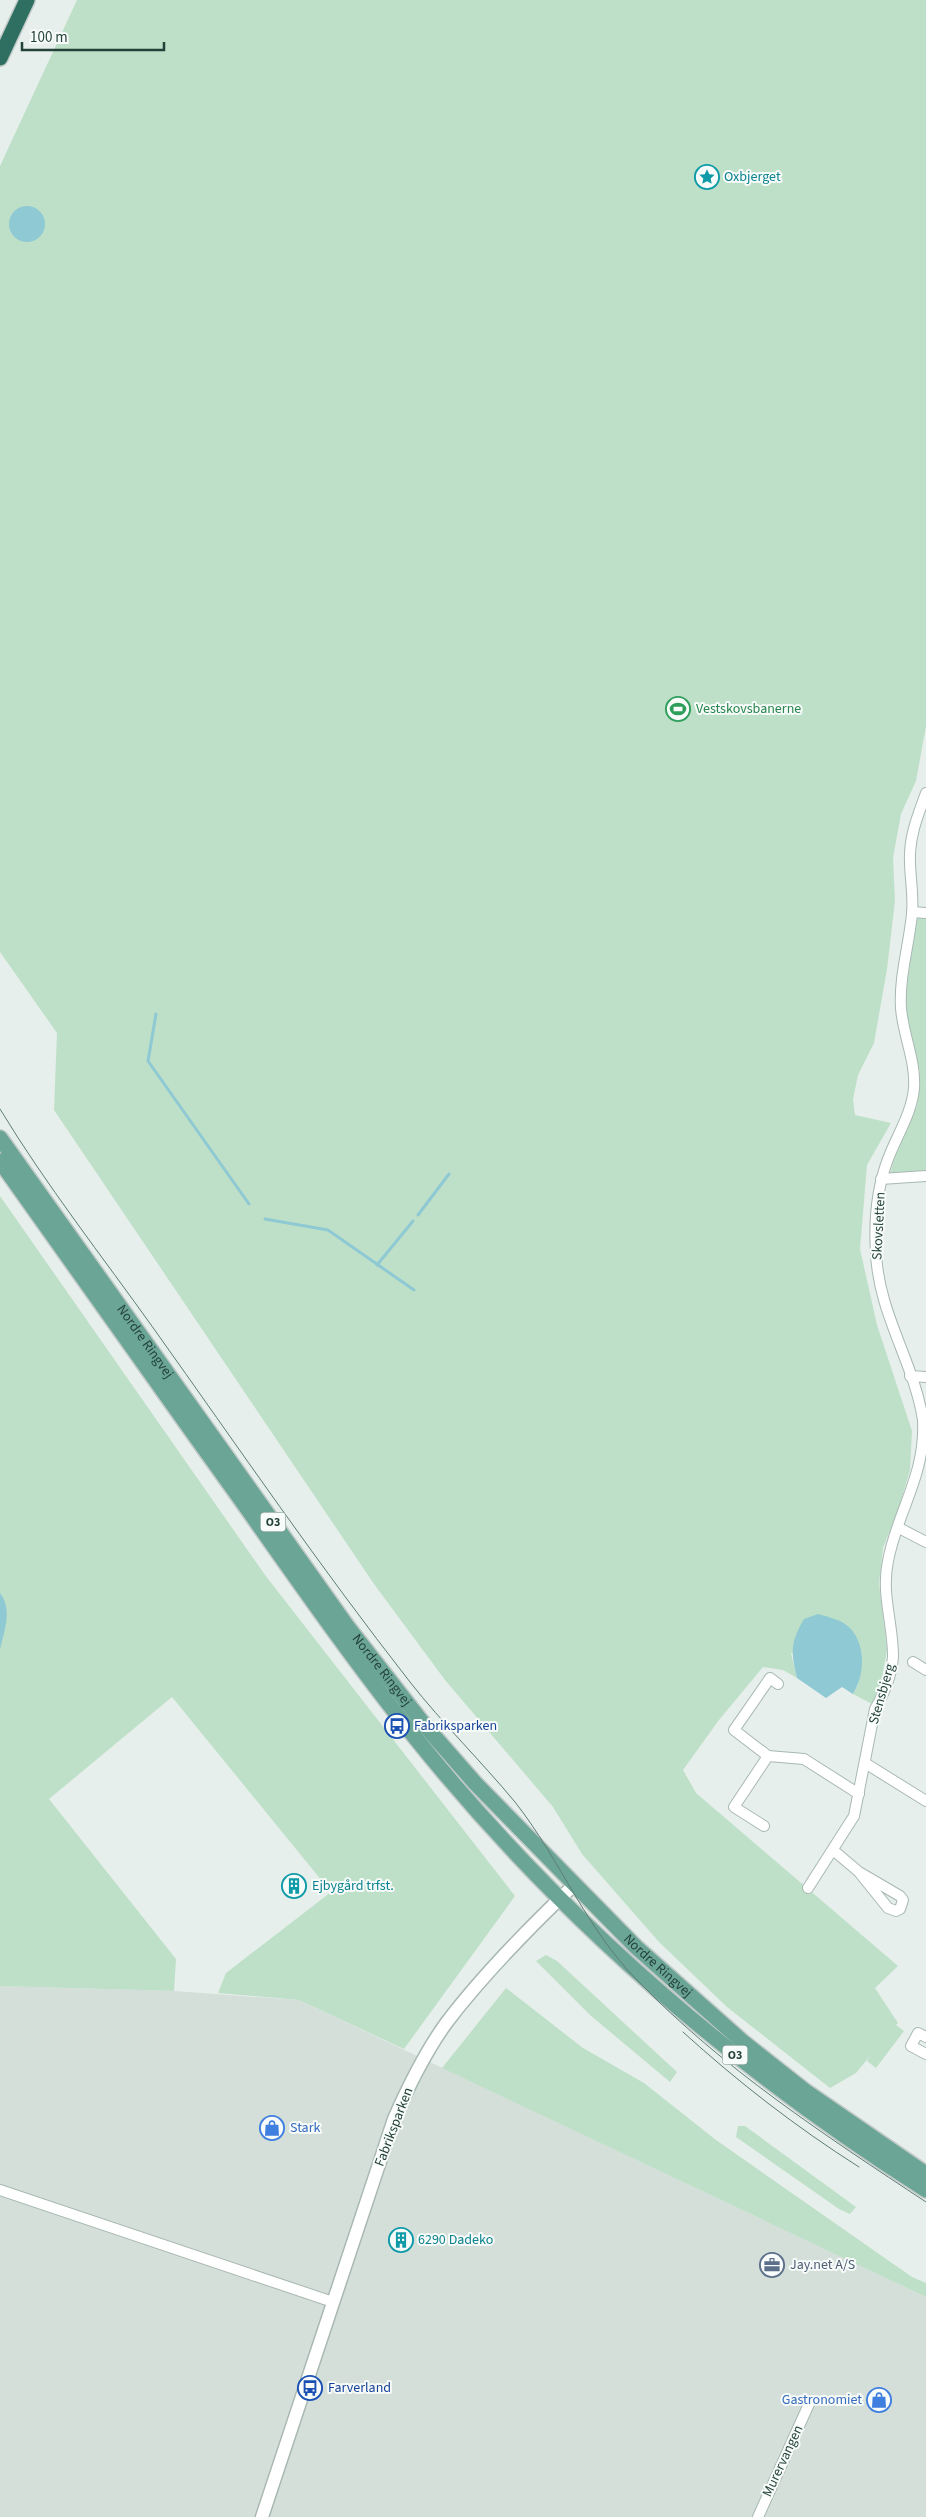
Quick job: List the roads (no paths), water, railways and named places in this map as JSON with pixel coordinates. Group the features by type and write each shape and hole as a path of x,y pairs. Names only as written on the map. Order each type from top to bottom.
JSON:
{"highway":[{"path":"0,58 27,0"}],"main road":[{"name":"Nordre Ringvej","path":"0,1138 384,1675 475,1783 636,1947 743,2042 805,2091 926,2174"},
{"name":"Nordre Ringvej","path":"0,1161 336,1634 401,1720 457,1787 560,1898 669,1999 749,2067 926,2190"}],"street":[{"name":"Skovsletten","path":"893,1655 885,1599 885,1581 891,1548 916,1485 924,1439 919,1403 886,1312 877,1272 876,1220 881,1179 909,1113 914,1085 914,1069 901,1008 901,986 912,912 910,854 912,837 926,793"},
{"path":"912,912 926,913"},
{"path":"881,1179 926,1176"},
{"path":"910,1376 926,1377"},
{"path":"899,1528 926,1542"},
{"name":"Stensbjerg","path":"808,1888 854,1816 875,1709 888,1682 893,1655"},
{"path":"913,1662 926,1670"},
{"path":"778,1684 770,1678 734,1730 768,1756 804,1759 859,1794"},
{"path":"764,1826 734,1807 768,1756"},
{"path":"865,1763 926,1801"},
{"path":"833,1850 860,1872"},
{"name":"Fabriksparken","path":"266,2515 333,2302 394,2119 410,2082 447,2023 468,1996 574,1885"},
{"path":"926,2037 918,2033 911,2046 926,2054"},
{"path":"0,2190 333,2302"},
{"name":"Murervangen","path":"758,2517 810,2404"}],"water":[{"path":"27,206 39,212 45,224 39,236 27,242 15,236 9,224 15,212"},
{"path":"0,1593 7,1613 0,1650"},
{"path":"818,1614 847,1625 859,1643 862,1669 853,1694 842,1687 826,1698 797,1678 793,1654 794,1641 804,1619"}],"waterway":[{"path":"156,1014 148,1061 249,1204"},
{"path":"418,1215 449,1174"},
{"path":"265,1219 328,1230 414,1290"},
{"path":"377,1265 413,1221"}],"tram line":[{"path":"0,1109 55,1193 344,1595 423,1698 515,1802 546,1847 588,1917 620,1961 670,2013 740,2072 813,2126 926,2202"},
{"path":"683,2032 768,2103 859,2167"}],"place":[{"name":"Oxbjerget","path":"707,177"},
{"name":"Vestskovsbanerne","path":"678,709"},
{"name":"Fabriksparken","path":"397,1726"},
{"name":"Ejbygård trfst.","path":"294,1886"},
{"name":"Stark","path":"272,2128"},
{"name":"6290 Dadeko","path":"401,2240"},
{"name":"Jay.net A/S","path":"772,2265"},
{"name":"Farverland","path":"310,2388"},
{"name":"Gastronomiet","path":"879,2400"}]}
